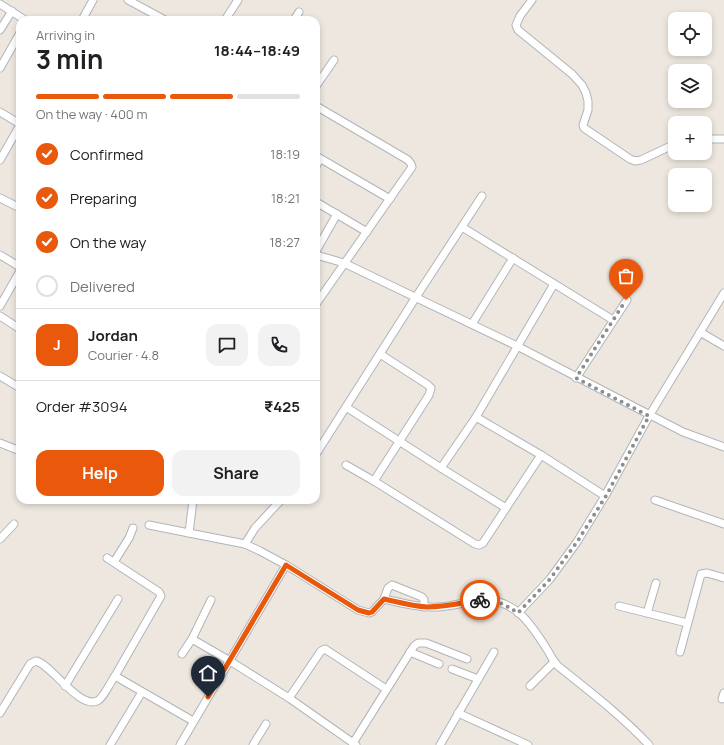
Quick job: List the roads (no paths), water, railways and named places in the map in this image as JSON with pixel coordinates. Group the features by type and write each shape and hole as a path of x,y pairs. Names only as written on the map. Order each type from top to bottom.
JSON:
{"street":[{"path":"84,16 93,0"},
{"path":"128,0 158,16"},
{"path":"228,16 238,0"},
{"path":"532,0 520,16 516,25 518,30 572,74 582,85 588,101 588,110 583,125 584,128 625,157 635,161 641,160 668,147"},
{"path":"0,4 18,16"},
{"path":"0,30 12,12"},
{"path":"296,16 299,12"},
{"path":"0,68 16,40"},
{"path":"320,80 334,60"},
{"path":"320,108 408,160 412,167 411,171 320,298"},
{"path":"0,112 16,122"},
{"path":"0,160 16,131"},
{"path":"712,139 724,139"},
{"path":"320,159 390,199"},
{"path":"320,448 482,196"},
{"path":"0,198 16,206"},
{"path":"320,204 367,232"},
{"path":"320,244 337,214"},
{"path":"462,227 613,320"},
{"path":"0,256 16,265"},
{"path":"320,256 344,263 416,297 516,346 649,416 683,432 724,447"},
{"path":"472,324 514,258"},
{"path":"0,306 16,278"},
{"path":"441,468 476,417 516,346 554,284"},
{"path":"518,613 550,579 577,542 606,496 649,416 724,293"},
{"path":"576,378 626,300"},
{"path":"0,316 16,326"},
{"path":"700,332 724,346"},
{"path":"374,480 429,395 431,388 380,354"},
{"path":"0,376 16,386"},
{"path":"346,407 506,508"},
{"path":"476,417 541,455 606,496"},
{"path":"0,443 16,450"},
{"path":"346,465 374,480 478,545 483,543 541,455"},
{"path":"655,500 724,524"},
{"path":"189,533 193,504"},
{"path":"245,544 255,528 276,504"},
{"path":"0,539 14,524"},
{"path":"149,524 245,544 286,565 358,610 369,613 372,612 384,599 388,588 392,585 422,597 424,600 424,606"},
{"path":"114,562 129,538 133,528"},
{"path":"0,713 33,662 39,662 65,686 87,700 92,702 101,698 161,596 159,592 107,558"},
{"path":"180,745 286,565"},
{"path":"680,652 700,574 707,573 724,578"},
{"path":"647,613 656,583"},
{"path":"65,686 118,599"},
{"path":"384,599 424,606 440,607 487,599 506,605 518,613 528,623 554,662 649,745"},
{"path":"182,654 192,638 211,600"},
{"path":"619,606 687,623"},
{"path":"192,638 290,698 355,744 386,689 414,646 426,643 467,659"},
{"path":"290,698 321,651 325,649 386,689"},
{"path":"410,652 439,664"},
{"path":"440,745 494,652"},
{"path":"530,686 554,662"},
{"path":"452,669 478,679"},
{"path":"115,676 193,721"},
{"path":"110,745 142,692"},
{"path":"458,714 527,745"},
{"path":"253,745 266,724"}]}
